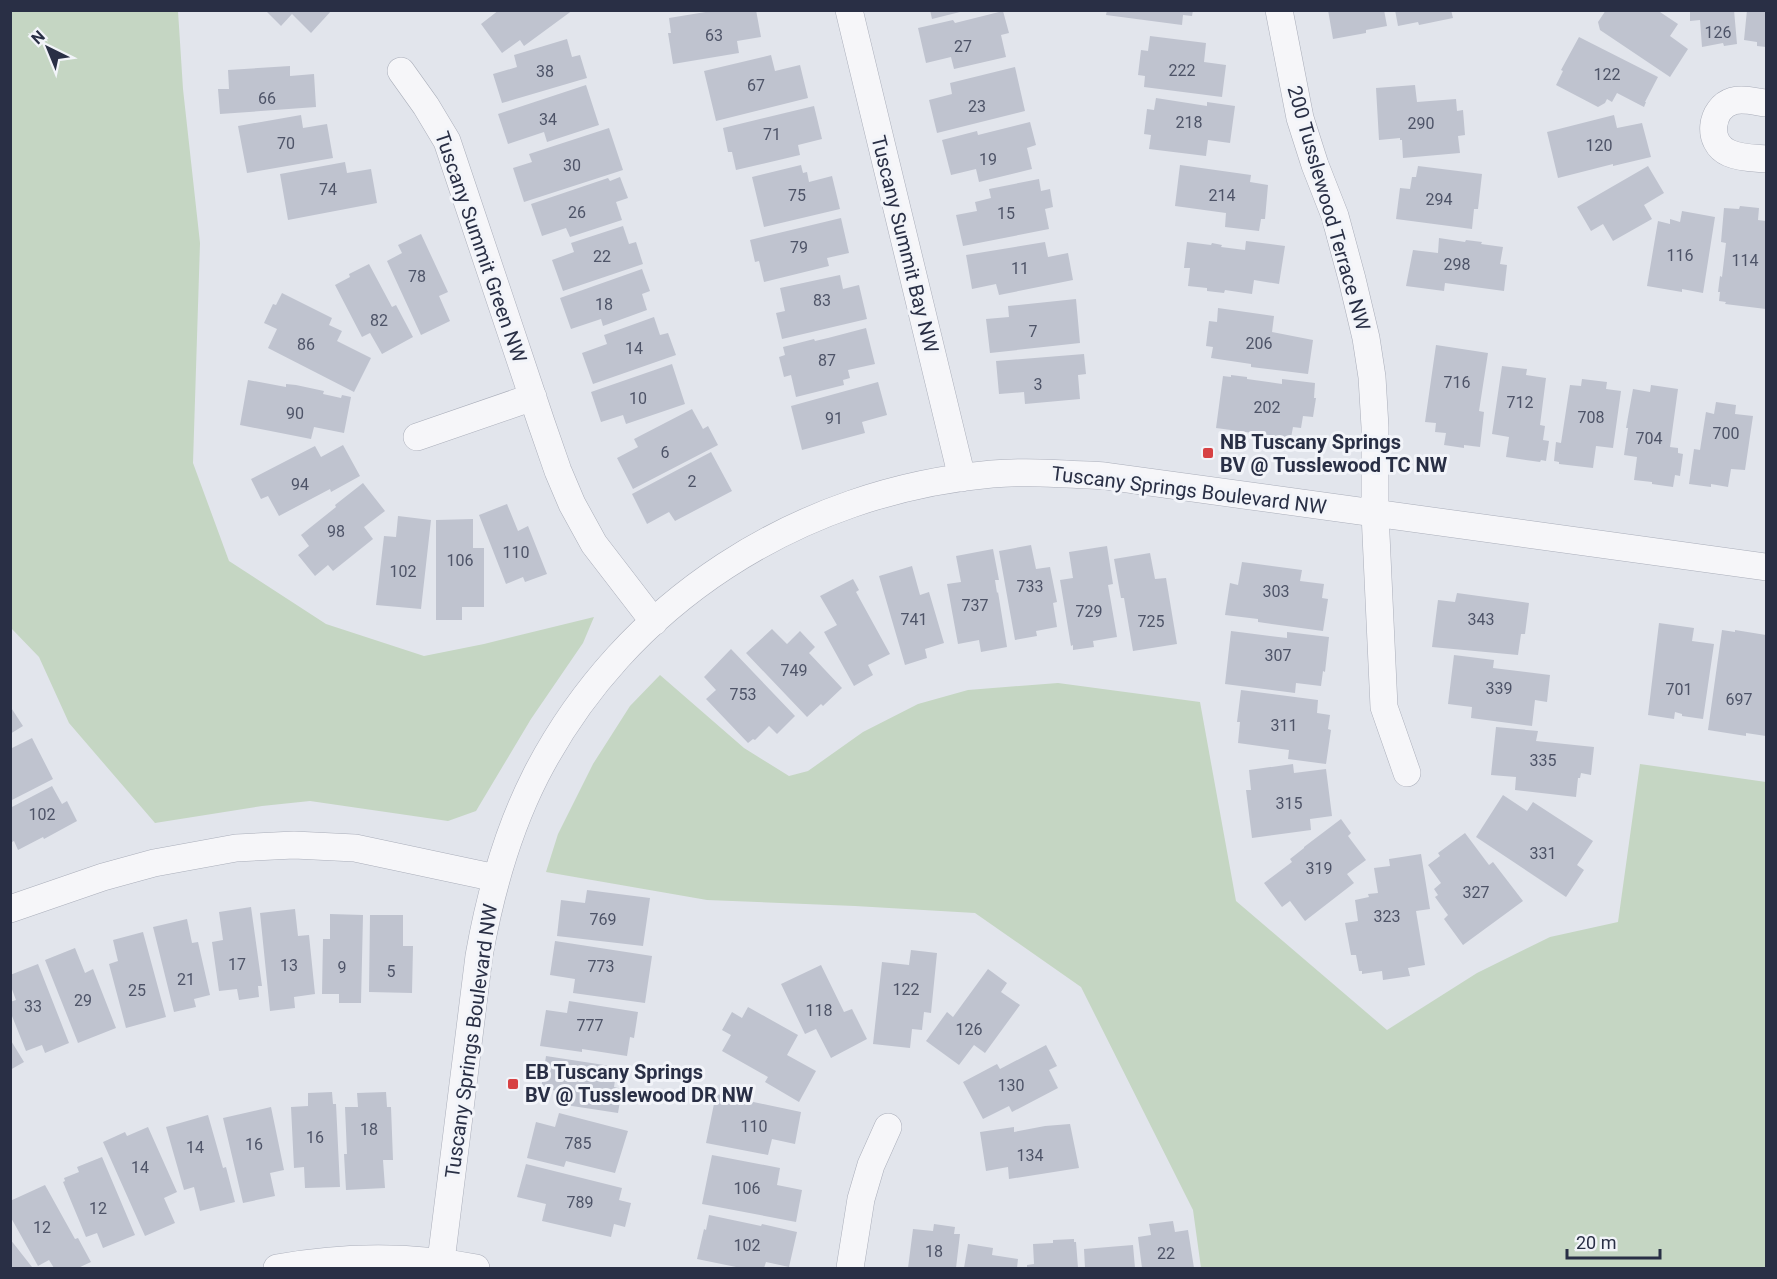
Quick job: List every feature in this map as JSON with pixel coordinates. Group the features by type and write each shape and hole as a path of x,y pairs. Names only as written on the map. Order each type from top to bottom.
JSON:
{"street":[{"name":"Tuscany Summit Bay NW","path":"849,10 962,478"},
{"name":"200 Tusslewood Terrace NW","path":"1278,10 1300,118 1335,216 1366,338 1372,377 1375,427 1375,513 1384,707 1407,773"},
{"name":"Tuscany Summit Green NW","path":"401,71 447,141 558,471 572,504 594,544 654,622"},
{"path":"1767,103 1732,101 1716,114 1713,125 1714,135 1719,145 1727,153 1767,159"},
{"path":"417,437 533,397"},
{"name":"Tuscany Springs Boulevard NW","path":"441,1262 479,956 487,911 513,830 536,776 564,727 607,670 654,622 700,583 743,554 810,519 870,497 904,488 962,478 993,474 1041,473 1105,476 1767,567"},
{"path":"10,909 103,877 154,864 236,848 294,845 355,848 496,878"},
{"path":"850,1269 861,1199 888,1127"},
{"path":"277,1269 316,1261 388,1258 441,1262 476,1269"}],"green space":[{"path":"10,11 178,11 183,89 200,243 193,463 229,561 326,624 424,656 594,617 583,643 531,719 476,811 448,821 310,801 155,823 69,723 39,657 11,628"},
{"path":"660,675 744,748 789,776 808,771 863,732 918,704 968,690 1058,683 1200,702 1236,901 1387,1030 1477,973 1550,937 1618,922 1640,764 1766,782 1766,1268 1201,1268 1193,1210 1081,987 975,913 707,900 546,872 558,834 593,764 630,706"}],"building":[{"path":"265,10 332,10 311,33 292,14 281,26"},
{"path":"499,10 573,10 524,46 520,40 502,53 481,24"},
{"path":"718,10 756,10 761,37 737,41 739,53 673,64 668,33 671,33 669,18"},
{"path":"930,10 964,10 964,11 932,19"},
{"path":"1107,10 1193,10 1192,16 1183,15 1182,25 1106,15"},
{"path":"1328,10 1384,10 1387,26 1366,30 1366,33 1333,39"},
{"path":"1395,10 1451,10 1453,18 1419,25 1418,22 1398,26"},
{"path":"1606,10 1657,10 1678,24 1670,36 1688,49 1670,77 1600,30 1598,22"},
{"path":"1690,10 1734,10 1737,44 1724,46 1723,43 1702,47 1700,20 1690,21"},
{"path":"1747,10 1766,10 1766,47 1757,46 1757,42 1744,40"},
{"path":"1003,11 1009,33 1001,35 1006,57 954,69 951,57 926,63 918,28 953,20 955,23"},
{"path":"1150,36 1206,43 1204,62 1226,65 1222,97 1144,87 1145,76 1138,75 1141,50 1148,51"},
{"path":"1579,37 1658,77 1644,107 1617,93 1612,102 1607,99 1598,107 1556,85 1563,71 1561,70"},
{"path":"567,39 572,57 580,55 587,78 502,103 493,74 517,67 514,55"},
{"path":"771,55 775,71 800,65 808,98 716,121 704,71"},
{"path":"290,66 290,76 314,74 316,107 220,114 218,89 229,89 228,70"},
{"path":"1015,67 1025,111 937,133 929,100 952,94 950,83"},
{"path":"586,85 599,125 547,142 544,132 508,144 498,114"},
{"path":"1415,85 1417,102 1456,99 1457,111 1463,110 1465,135 1458,136 1460,153 1403,158 1400,138 1379,140 1376,88"},
{"path":"1156,98 1207,106 1207,102 1235,106 1230,143 1208,140 1206,156 1149,149 1151,135 1144,134 1147,109 1154,110"},
{"path":"814,106 822,139 798,145 800,155 736,170 732,152 728,152 723,128"},
{"path":"301,115 303,128 327,124 333,158 247,173 238,126"},
{"path":"1614,115 1617,128 1642,123 1651,157 1558,178 1547,132"},
{"path":"1030,122 1036,145 1027,148 1032,169 979,182 976,169 951,175 942,140 977,131 978,135"},
{"path":"609,128 623,170 524,202 513,168 532,162 529,154"},
{"path":"345,162 347,173 371,169 377,203 288,220 280,174"},
{"path":"801,165 803,173 807,172 809,182 832,176 840,209 764,227 752,177"},
{"path":"1180,165 1251,175 1250,182 1268,185 1265,219 1261,219 1259,231 1225,227 1226,213 1175,206"},
{"path":"1418,166 1482,174 1478,209 1474,209 1472,229 1396,219 1400,188 1410,189 1412,177 1416,177"},
{"path":"1648,166 1664,193 1644,205 1652,219 1613,241 1603,224 1591,231 1577,207"},
{"path":"620,177 628,198 616,202 622,220 570,237 566,228 542,236 531,204 608,178 610,181"},
{"path":"1039,179 1041,191 1050,189 1053,207 1045,209 1049,229 963,246 956,215 977,211 975,202 991,198 989,189"},
{"path":"1740,206 1759,208 1758,220 1766,221 1766,309 1725,304 1726,302 1719,301 1720,292 1718,292 1726,243 1721,242 1724,208 1739,209"},
{"path":"1682,211 1715,217 1703,293 1647,286 1658,221 1670,224 1670,219 1680,222"},
{"path":"841,218 849,253 827,258 829,266 764,282 759,261 755,262 750,240"},
{"path":"623,226 629,244 636,242 643,264 563,291 552,260 574,252 571,243"},
{"path":"421,234 448,292 439,296 450,321 421,335 387,261 402,253 398,245"},
{"path":"1439,238 1482,242 1481,244 1503,247 1500,264 1507,265 1504,291 1445,283 1444,291 1406,286 1413,250 1438,253"},
{"path":"1246,241 1285,246 1279,284 1254,280 1252,294 1225,290 1224,293 1207,291 1207,288 1188,286 1190,268 1184,268 1187,242 1211,245 1212,243 1222,245 1221,247 1245,250"},
{"path":"1045,242 1048,257 1068,253 1073,280 999,295 996,284 972,289 966,255"},
{"path":"369,264 392,307 396,305 413,337 382,354 370,333 362,337 335,285 350,277 349,274"},
{"path":"642,269 650,291 642,294 647,310 603,326 601,319 571,329 560,298"},
{"path":"840,275 843,289 859,285 867,319 782,339 776,313 785,311 780,288"},
{"path":"282,293 332,318 329,325 342,331 337,341 371,358 354,392 268,348 277,329 264,323 273,304 276,305"},
{"path":"1076,299 1080,343 990,353 986,319 1009,317 1008,306"},
{"path":"1218,308 1274,316 1272,332 1313,340 1308,374 1251,367 1251,364 1211,358 1213,347 1206,346 1209,321 1217,322"},
{"path":"654,317 660,335 668,333 676,355 593,384 582,353 607,344 604,335"},
{"path":"866,328 875,364 848,370 850,378 843,380 844,385 796,397 791,375 784,377 779,357 785,355 783,347"},
{"path":"1436,345 1488,353 1479,411 1484,412 1480,447 1464,445 1464,448 1444,445 1446,433 1435,432 1436,423 1425,422"},
{"path":"1084,354 1086,374 1078,375 1080,399 1025,404 1024,392 999,394 996,361"},
{"path":"672,364 685,404 626,424 623,415 601,422 591,392"},
{"path":"1502,366 1527,369 1526,375 1546,378 1540,425 1545,426 1543,440 1549,441 1546,461 1506,457 1509,437 1492,434"},
{"path":"1231,375 1282,384 1282,379 1315,383 1314,398 1316,398 1313,417 1303,416 1301,428 1293,427 1291,438 1216,428 1223,376 1231,377"},
{"path":"1582,379 1607,382 1606,389 1621,391 1613,448 1596,446 1593,468 1559,464 1554,461 1556,442 1561,443 1570,385 1581,386"},
{"path":"248,380 286,387 286,384 296,385 324,391 323,394 341,398 342,395 351,397 344,433 314,427 311,439 240,425"},
{"path":"878,382 887,415 862,422 865,433 802,450 791,406"},
{"path":"1651,385 1678,389 1670,447 1678,448 1678,453 1683,454 1680,476 1675,475 1673,487 1634,480 1637,457 1624,455 1633,389 1650,392"},
{"path":"1716,402 1736,405 1735,414 1753,416 1745,470 1731,469 1728,487 1689,484 1694,449 1700,450 1706,412 1714,414"},
{"path":"692,409 703,429 708,426 718,445 633,489 617,458 638,447 634,439"},
{"path":"343,445 360,476 279,516 268,496 261,499 251,479 315,446 321,457"},
{"path":"711,452 732,491 675,521 669,512 647,524 632,494"},
{"path":"363,483 385,511 364,527 373,539 333,571 328,565 315,576 298,555 309,546 301,535"},
{"path":"507,504 518,531 528,526 547,574 525,582 523,577 506,584 479,515"},
{"path":"398,516 431,520 421,609 376,605 384,536 396,537"},
{"path":"473,519 473,548 484,548 484,607 462,607 462,620 436,620 436,520"},
{"path":"1031,545 1036,569 1050,567 1057,602 1053,603 1057,627 1036,631 1037,636 1015,640 999,551"},
{"path":"1107,546 1113,584 1108,585 1117,637 1093,641 1094,647 1073,650 1060,580 1073,578 1069,552"},
{"path":"993,549 999,580 995,580 1007,647 981,652 979,640 958,644 947,584 961,582 956,556"},
{"path":"1150,553 1155,579 1166,578 1177,644 1133,651 1124,598 1121,598 1114,559"},
{"path":"1242,562 1302,570 1300,581 1324,584 1322,598 1328,599 1323,631 1225,615 1230,583 1238,585"},
{"path":"912,566 920,595 929,592 944,643 925,649 927,658 905,665 879,576"},
{"path":"853,579 859,590 856,592 890,654 868,665 873,675 854,686 824,632 837,625 820,596"},
{"path":"1457,593 1529,603 1525,634 1521,634 1518,655 1432,647 1438,600 1455,602"},
{"path":"1659,623 1694,628 1692,641 1714,644 1703,719 1682,716 1675,712 1674,719 1648,715"},
{"path":"772,629 787,644 800,631 815,647 809,653 842,688 807,717 746,653"},
{"path":"1722,630 1766,635 1766,736 1746,733 1746,736 1708,730"},
{"path":"1231,631 1287,638 1287,632 1329,637 1321,686 1296,683 1295,693 1225,684"},
{"path":"731,649 795,716 777,734 769,726 755,740 748,743 706,699 716,690 704,677"},
{"path":"1454,655 1494,660 1493,668 1550,675 1547,702 1535,700 1532,726 1471,718 1472,707 1448,704"},
{"path":"1241,690 1318,700 1317,713 1330,715 1328,729 1331,730 1326,764 1288,759 1289,750 1238,743 1240,722 1237,722"},
{"path":"10,706 23,726 10,734"},
{"path":"1496,727 1538,731 1536,741 1594,747 1591,775 1581,773 1578,778 1576,797 1515,790 1516,777 1491,775"},
{"path":"32,738 53,779 10,801 10,749"},
{"path":"1293,764 1294,773 1326,769 1332,816 1310,819 1311,830 1252,838 1246,790 1251,790 1249,770"},
{"path":"52,786 62,804 67,801 77,821 18,850 14,841 10,843 10,808"},
{"path":"1503,795 1527,811 1533,802 1593,841 1577,865 1584,870 1566,897 1476,837"},
{"path":"1341,819 1351,833 1348,836 1366,860 1347,874 1354,883 1305,921 1290,901 1282,907 1264,883 1292,862 1290,859 1304,847"},
{"path":"1465,833 1489,865 1493,862 1523,901 1463,945 1444,919 1448,915 1435,897 1438,895 1434,889 1441,883 1428,865 1440,856 1438,853"},
{"path":"1421,854 1430,909 1416,911 1425,965 1408,968 1410,976 1383,980 1382,971 1362,974 1362,971 1359,971 1356,955 1351,955 1345,923 1358,921 1355,900 1369,897 1368,894 1378,893 1374,868 1390,866 1389,859"},
{"path":"587,890 650,898 643,946 557,936 561,900 585,903"},
{"path":"251,907 262,986 258,986 259,997 239,1000 237,989 219,991 212,942 223,940 219,912"},
{"path":"295,909 298,936 309,935 315,994 294,997 295,1008 270,1011 260,913"},
{"path":"330,914 363,915 361,1003 339,1003 339,994 322,994 323,939 330,939"},
{"path":"370,915 403,915 403,946 413,946 412,993 369,992"},
{"path":"187,919 192,943 198,942 210,995 194,999 196,1007 174,1012 153,927"},
{"path":"143,932 166,1017 126,1028 109,964 118,961 113,940"},
{"path":"555,941 652,956 645,1003 573,993 575,979 550,975"},
{"path":"75,948 85,973 93,969 116,1028 78,1043 45,960"},
{"path":"911,950 937,953 931,1013 924,1012 922,1030 912,1029 910,1048 873,1044 882,962 909,965"},
{"path":"38,964 69,1043 45,1053 42,1045 26,1051 10,1011 10,1002 16,1000 10,984 10,975"},
{"path":"821,965 844,1012 852,1009 867,1039 831,1058 816,1029 805,1034 781,984"},
{"path":"988,969 1007,983 1001,992 1020,1005 985,1053 974,1045 959,1065 926,1041 947,1012 953,1017"},
{"path":"569,1001 638,1012 634,1038 630,1037 627,1056 582,1049 582,1052 540,1046 546,1010 567,1013"},
{"path":"748,1007 798,1035 787,1055 816,1071 799,1102 765,1082 768,1077 722,1051 731,1035 722,1030 732,1012 742,1018"},
{"path":"10,1039 24,1062 10,1070"},
{"path":"1046,1045 1057,1066 1049,1070 1058,1088 1012,1112 1009,1106 983,1119 963,1082 997,1064 1000,1069"},
{"path":"546,1056 617,1067 614,1087 622,1089 618,1113 559,1104 561,1091 541,1089"},
{"path":"332,1092 333,1104 336,1104 340,1187 305,1188 304,1167 294,1168 291,1107 308,1106 308,1093"},
{"path":"386,1092 387,1107 391,1107 393,1160 383,1160 385,1188 346,1190 345,1107 358,1107 357,1093"},
{"path":"716,1094 801,1112 795,1144 772,1139 768,1155 706,1143"},
{"path":"271,1107 284,1170 270,1173 275,1196 243,1203 223,1118"},
{"path":"559,1113 628,1131 615,1173 566,1161 564,1167 527,1158 536,1122 555,1127"},
{"path":"208,1115 235,1202 200,1211 194,1187 184,1190 166,1127"},
{"path":"1070,1124 1079,1168 1009,1179 1008,1167 986,1171 980,1132 1014,1127 1014,1132"},
{"path":"148,1127 177,1192 164,1198 175,1223 145,1236 103,1142 125,1132 127,1136"},
{"path":"712,1155 780,1168 777,1185 802,1190 796,1222 702,1204"},
{"path":"102,1157 135,1235 103,1248 97,1233 86,1237 63,1182 64,1178 79,1172 77,1167"},
{"path":"526,1164 622,1188 619,1200 631,1203 625,1227 614,1224 611,1237 542,1221 546,1204 517,1197"},
{"path":"45,1185 75,1239 78,1238 91,1262 78,1268 54,1268 49,1260 38,1266 10,1216 10,1201"},
{"path":"709,1215 797,1232 789,1267 766,1262 764,1268 741,1268 697,1259"},
{"path":"1173,1221 1175,1232 1188,1230 1194,1268 1142,1268 1138,1237 1151,1235 1149,1224"},
{"path":"934,1224 955,1227 954,1234 960,1234 956,1268 908,1268 913,1229 933,1231"},
{"path":"10,1239 32,1267 10,1268"},
{"path":"1074,1239 1078,1268 1027,1268 1027,1265 1034,1264 1033,1244"},
{"path":"968,1244 993,1248 992,1255 1018,1259 1017,1268 964,1268"},
{"path":"1133,1245 1135,1268 1085,1268 1084,1249"}],"place":[{"name":"NB Tuscany Springs BV @ Tusslewood TC NW","path":"1208,453"},
{"name":"EB Tuscany Springs BV @ Tusslewood DR NW","path":"513,1084"}]}
